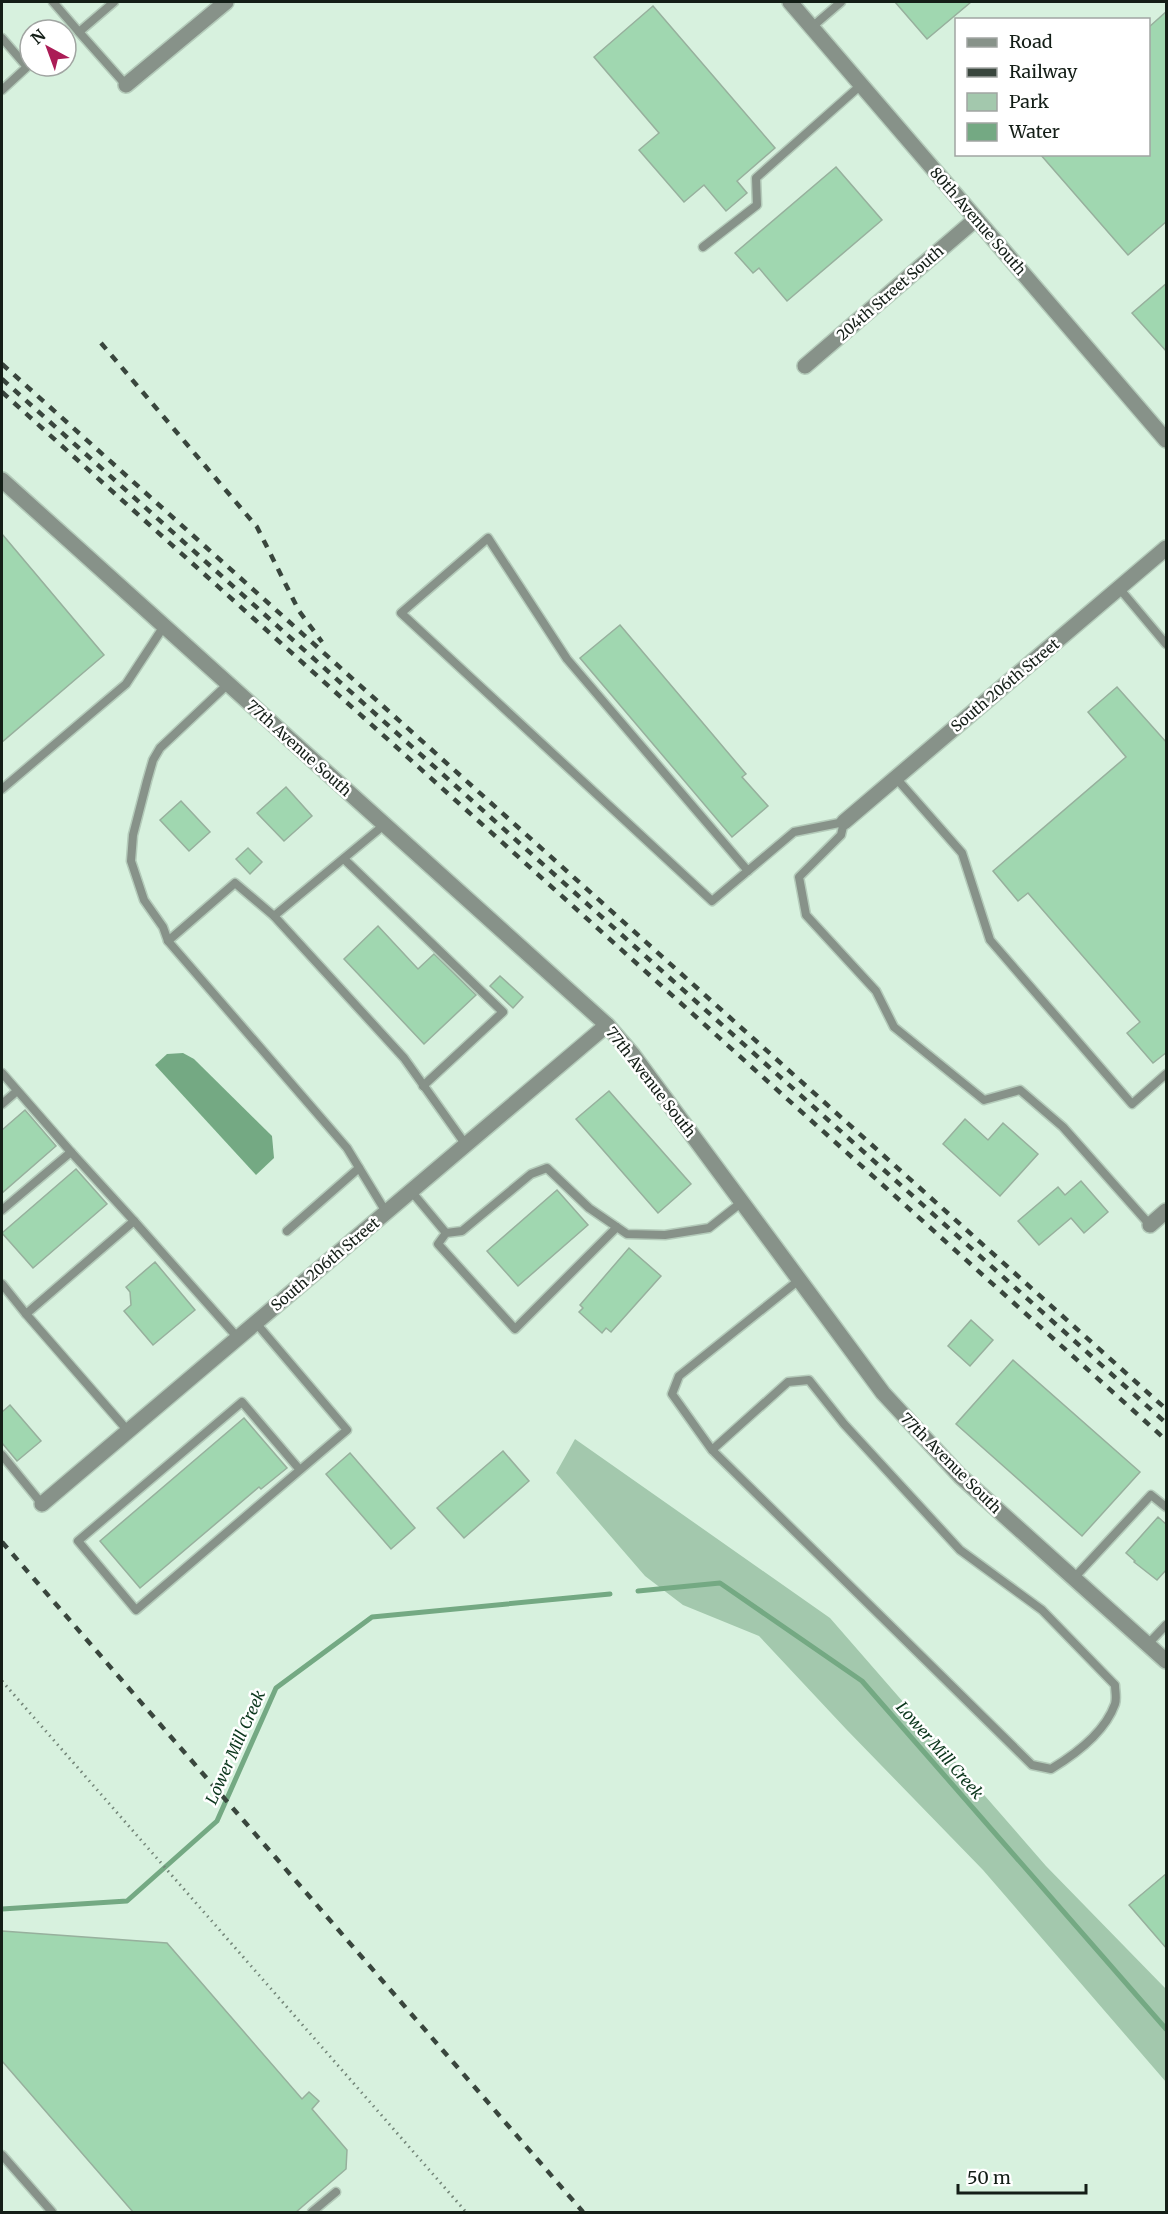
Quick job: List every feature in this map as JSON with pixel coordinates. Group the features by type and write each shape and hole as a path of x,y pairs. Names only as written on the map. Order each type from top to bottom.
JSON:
{"street":[{"path":"126,85 226,2"},
{"name":"80th Avenue South","path":"790,2 1167,440"},
{"name":"204th Street South","path":"805,366 976,219"},
{"name":"77th Avenue South","path":"2,480 607,1025 633,1055 883,1393 960,1476 1167,1661"},
{"name":"South 206th Street","path":"844,822 1167,548"},
{"name":"South 206th Street","path":"42,1504 607,1025"},
{"path":"1150,1225 1167,1211"}],"lane":[{"path":"53,2 126,85"},
{"path":"80,32 114,2"},
{"path":"812,27 841,2"},
{"path":"2,38 27,67 2,90"},
{"path":"703,247 757,205 756,178 861,85"},
{"path":"748,871 567,659 488,538 401,613 712,901 748,871 794,832 844,822 841,835 799,877 806,915 876,991 894,1027 984,1100 1020,1090 1063,1127 1150,1225"},
{"path":"1119,588 1167,644"},
{"path":"2,789 126,684 164,626"},
{"path":"228,684 160,748 153,760 134,835 131,861 144,900 162,927 168,941 347,1148 386,1212"},
{"path":"896,778 962,853 990,940 1132,1104 1167,1074"},
{"path":"274,916 384,825"},
{"path":"344,859 503,1012 423,1086"},
{"path":"168,941 235,883 274,916 404,1058 466,1145"},
{"path":"2,1073 238,1338"},
{"path":"2,1104 17,1091"},
{"path":"2,1210 70,1152"},
{"path":"287,1231 359,1168"},
{"path":"616,1227 515,1329 438,1244 446,1233 462,1231 531,1174 547,1168 589,1208 627,1234 665,1235 709,1228 742,1202"},
{"path":"411,1191 446,1233"},
{"path":"26,1314 134,1221"},
{"path":"712,1450 788,1383 808,1380 844,1424 960,1550 1042,1610 1115,1685 1116,1701 1105,1723 1072,1756 1051,1769 1032,1765 712,1450 672,1394 679,1376 799,1280"},
{"path":"2,1284 128,1431"},
{"path":"256,1323 347,1430 136,1610 78,1541 242,1402 300,1470"},
{"path":"2,1455 42,1504"},
{"path":"1074,1578 1151,1495 1167,1507"},
{"path":"1148,1644 1167,1625"},
{"path":"2,2155 52,2212"},
{"path":"312,2212 336,2192"}],"path":[{"path":"2,1681 466,2212"}],"green space":[{"path":"575,1439 830,1618 1046,1866 1166,1989 1166,2082 983,1870 759,1636 683,1605 645,1576 556,1473"}],"water":[{"path":"183,1053 194,1059 272,1136 274,1158 256,1175 155,1065 167,1054"}],"building":[{"path":"895,2 971,2 927,39"},
{"path":"653,6 775,148 737,181 747,193 726,211 704,185 684,202 639,150 659,133 594,57"},
{"path":"1167,11 1167,221 1128,255 1042,156 1150,156 1150,26"},
{"path":"836,167 882,220 787,301 759,268 753,273 735,253"},
{"path":"1167,283 1167,352 1132,313"},
{"path":"2,534 104,655 2,742"},
{"path":"620,625 746,774 742,777 768,806 732,837 580,658"},
{"path":"1117,687 1167,743 1167,1052 1153,1063 1127,1033 1140,1022 1028,893 1018,901 993,871 1126,757 1088,712"},
{"path":"286,787 312,816 284,841 257,813"},
{"path":"181,801 210,832 189,851 160,820"},
{"path":"248,848 262,862 250,874 236,859"},
{"path":"378,926 418,969 434,954 476,995 424,1044 344,959"},
{"path":"500,976 523,997 513,1008 490,986"},
{"path":"609,1091 691,1184 658,1213 576,1119"},
{"path":"25,1110 56,1146 2,1193 2,1130"},
{"path":"965,1119 988,1140 1003,1123 1038,1154 1000,1196 943,1144"},
{"path":"76,1169 107,1204 33,1268 2,1233"},
{"path":"1081,1181 1108,1212 1084,1233 1071,1218 1039,1245 1018,1221 1058,1187 1065,1195"},
{"path":"557,1190 588,1225 518,1286 487,1251"},
{"path":"629,1248 661,1276 611,1332 606,1328 602,1333 579,1312 583,1308 580,1305"},
{"path":"155,1262 195,1310 153,1345 124,1311 131,1305 130,1292 126,1287"},
{"path":"971,1320 993,1340 970,1366 948,1346"},
{"path":"1013,1360 1140,1472 1082,1536 956,1424"},
{"path":"10,1405 41,1441 17,1461 2,1443 2,1412"},
{"path":"244,1418 287,1468 261,1489 259,1487 140,1588 100,1541"},
{"path":"503,1451 529,1481 464,1538 437,1508"},
{"path":"350,1453 415,1528 391,1549 326,1474"},
{"path":"1158,1517 1167,1525 1167,1569 1157,1580 1126,1553"},
{"path":"1167,1873 1167,1949 1129,1905"},
{"path":"2,1931 167,1943 302,2099 309,2092 319,2101 312,2109 347,2150 346,2169 296,2212 133,2212 2,2061"}],"waterway":[{"name":"Lower Mill Creek","path":"638,1591 720,1583 862,1681 1166,2029"},
{"name":"Lower Mill Creek","path":"2,1909 127,1901 217,1821 276,1688 372,1617 610,1594"}],"railway":[{"path":"101,343 257,527 299,611 322,642"},
{"path":"2,364 1166,1409"},
{"path":"2,379 1166,1423"},
{"path":"2,392 1166,1440"},
{"path":"2,1542 583,2212"}]}
